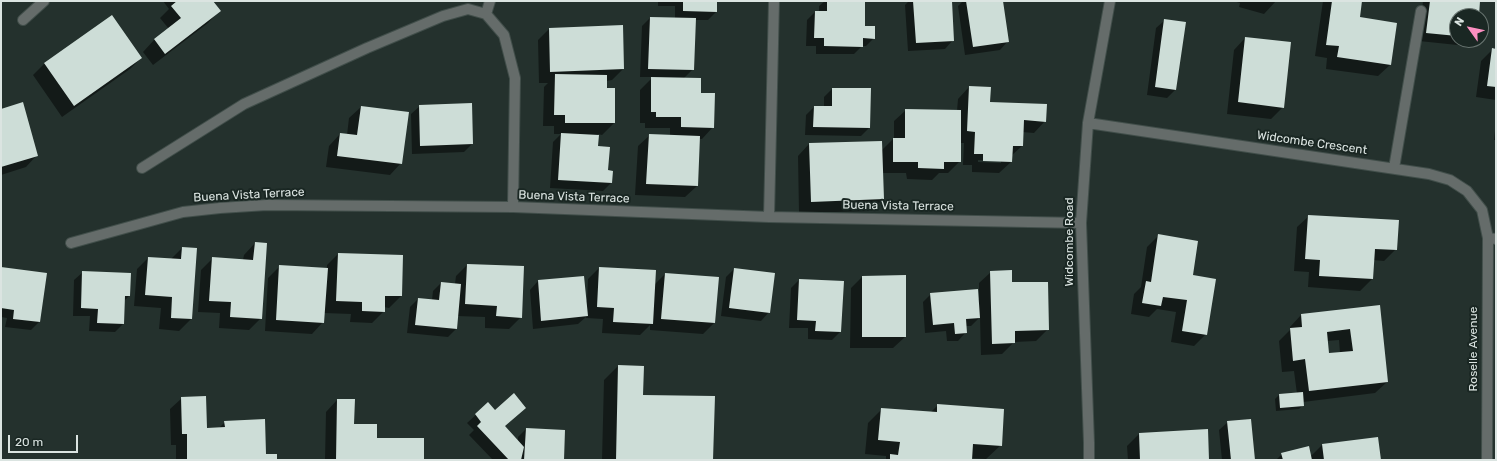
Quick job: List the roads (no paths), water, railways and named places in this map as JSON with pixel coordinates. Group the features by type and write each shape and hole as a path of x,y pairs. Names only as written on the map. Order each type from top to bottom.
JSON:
{"street":[{"path":"23,20 44,1"},
{"path":"486,14 490,1"},
{"path":"769,217 774,1"},
{"name":"Widcombe Road","path":"1089,460 1081,223 1088,123 1110,1"},
{"path":"142,168 244,104 367,48 443,16 468,9 486,14 504,35 515,78 512,207"},
{"path":"1394,168 1421,11"},
{"name":"Widcombe Crescent","path":"1088,123 1394,168 1450,180 1467,191 1482,210 1492,239"},
{"name":"Buena Vista Terrace","path":"71,243 183,212 267,205 512,207 769,217 1081,223"},
{"name":"Roselle Avenue","path":"1487,460 1492,239"}]}
